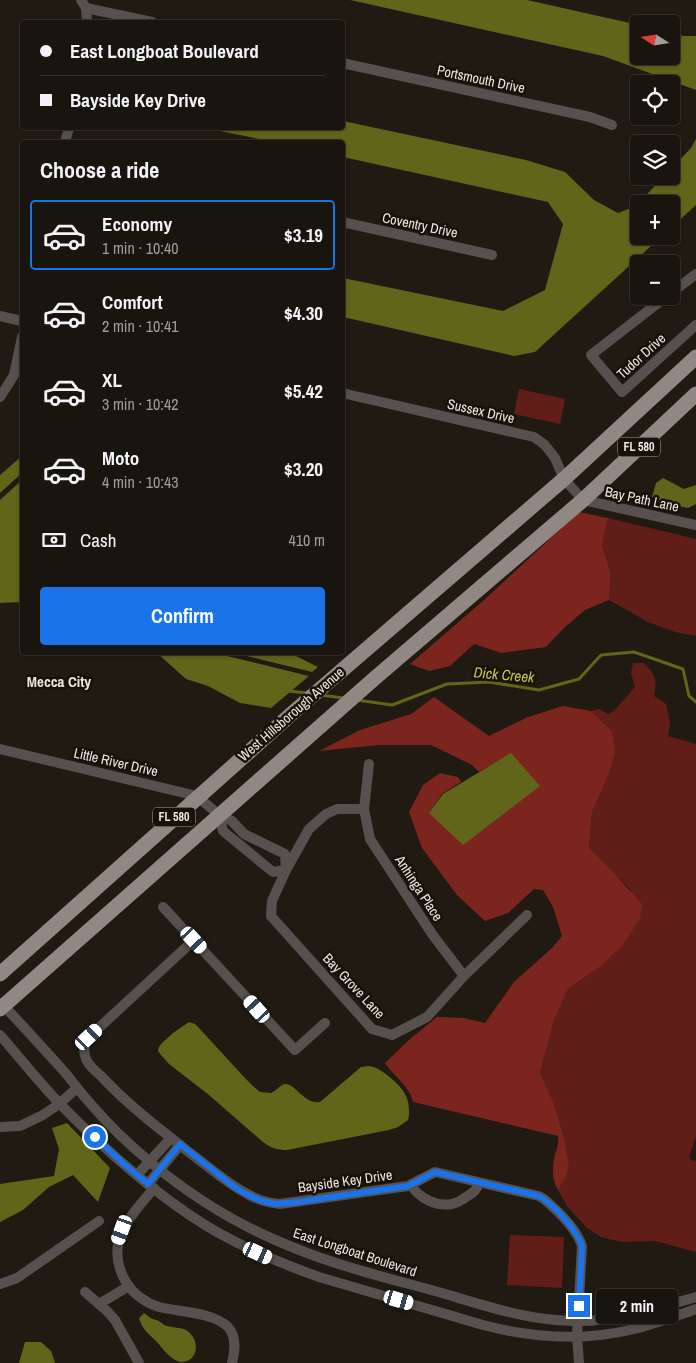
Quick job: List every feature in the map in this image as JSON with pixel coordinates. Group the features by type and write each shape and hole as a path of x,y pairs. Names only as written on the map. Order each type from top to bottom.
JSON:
{"main road":[{"name":"West Hillsborough Avenue","path":"0,974 297,709 564,479 696,357"},
{"name":"West Hillsborough Avenue","path":"1,1006 375,678 583,500 696,394"}],"street":[{"path":"87,20 84,4 144,20"},
{"name":"Portsmouth Drive","path":"345,64 590,117 612,125"},
{"name":"Coventry Drive","path":"345,223 492,255"},
{"path":"680,286 696,274"},
{"name":"Tudor Drive","path":"656,305 591,356 622,392 696,325"},
{"path":"0,316 20,321"},
{"path":"0,397 14,375 20,346"},
{"name":"Sussex Drive","path":"345,394 534,437 545,445 555,458 564,479 583,500"},
{"name":"Bay Path Lane","path":"583,500 696,525"},
{"name":"Little River Drive","path":"0,749 198,796 219,815"},
{"name":"Anhinga Place","path":"369,764 364,809 370,839 432,934 464,976"},
{"path":"286,870 309,830 326,814 336,809 364,809"},
{"path":"219,815 232,821 244,834 285,854 286,870"},
{"path":"219,815 223,831 273,872 286,870"},
{"path":"261,862 271,847"},
{"name":"Bay Grove Lane","path":"286,870 272,902 271,916 372,1029 392,1035 428,1017 464,976 527,915"},
{"path":"163,907 295,1050 325,1022"},
{"name":"Bayside Key Drive","path":"194,940 89,1037 84,1050 86,1060 90,1065 114,1090 171,1138 233,1186 262,1201 280,1204 408,1186 435,1172 539,1196 549,1203 574,1231 582,1246 577,1336 579,1363"},
{"name":"East Longboat Boulevard","path":"1,1006 61,1068 118,1133 160,1170 217,1209 258,1232 305,1252 330,1261 512,1313 551,1320 578,1321 619,1318 696,1297"},
{"path":"0,1035 59,1104 137,1175 186,1213 228,1238 268,1257 319,1277 502,1330 536,1336 557,1337 606,1334 634,1329 696,1309"},
{"path":"0,1127 20,1126 43,1115 77,1088"},
{"path":"137,1175 171,1138"},
{"path":"180,1144 160,1170 128,1221 119,1240 118,1260 120,1269 129,1286 149,1303 208,1316 228,1327 232,1334 235,1348 232,1363"},
{"name":"Bayside Key Drive","path":"412,1185 416,1192 424,1198 437,1203 450,1204 474,1193 480,1183"},
{"path":"0,1284 17,1278 99,1221"},
{"path":"100,1304 129,1286"},
{"path":"85,1292 111,1315 139,1363"}],"shaded area":[{"path":"350,0 527,0 630,23 630,65 680,65 680,35 696,36 696,90 680,84 680,75 655,75 603,56"},
{"path":"345,121 526,160 565,172 594,200 618,213 630,208 630,245 652,245 641,255 630,255 630,265 535,352 514,356 345,317 345,278 503,311 545,290 563,224 548,202 345,157 345,140 264,140 215,130 345,130"},
{"path":"696,139 696,205 680,220 680,195 646,195 656,185 680,185 680,160 691,148"},
{"path":"519,389 565,399 560,424 514,414"},
{"path":"20,458 20,475 0,493 0,475"},
{"path":"663,478 684,489 696,485 696,504 688,508 660,502 652,497 656,483"},
{"path":"20,482 20,602 0,603 0,500"},
{"path":"579,512 608,518 602,546 611,574 609,600 585,610 546,647 501,653 474,644 450,666 429,671 410,664 484,600"},
{"path":"608,518 696,539 696,636 675,632 648,622 609,600 611,574 602,546"},
{"path":"159,655 226,655 309,676 271,708 240,703 208,686 186,679"},
{"path":"242,655 294,655 318,667 312,672"},
{"path":"633,663 644,663 653,674 655,682 654,696 666,704 670,723 668,736 696,744 696,1136 689,1157 691,1160 696,1161 696,1252 655,1241 622,1242 601,1237 587,1228 567,1206 558,1190 567,1175 569,1164 564,1137 553,1101 540,1073 554,1020 568,989 601,966 631,890 589,849 592,812 606,781 612,731 591,711 599,709 608,714 614,711 635,687 631,673"},
{"path":"434,697 489,736 528,717 563,706 591,711 612,731 615,753 606,781 592,812 589,848 642,904 640,918 623,945 601,966 568,989 554,1020 540,1073 553,1101 564,1137 569,1164 567,1175 558,1190 553,1169 558,1136 413,1102 409,1091 385,1063 437,1017 464,1018 485,1023 514,982 552,948 562,936 553,907 543,890 534,889 508,913 485,921 457,895 422,848 409,812 423,785 440,773 458,777 461,782 442,794 429,813 437,819 511,754 479,772 472,765 431,745 380,745 319,751 360,730 411,714"},
{"path":"511,753 540,786 463,845 429,813 443,794"},
{"path":"189,1022 195,1024 260,1092 271,1093 285,1084 293,1087 310,1100 320,1102 361,1067 369,1066 385,1073 404,1092 408,1105 408,1120 398,1127 389,1130 287,1150 271,1147 169,1064 158,1051 162,1043"},
{"path":"67,1123 110,1168 98,1202 73,1175 49,1187 23,1210 0,1222 0,1184 54,1176 59,1149 52,1128"},
{"path":"510,1235 564,1237 562,1288 507,1285"},
{"path":"144,1313 169,1327 184,1329 191,1334 196,1344 196,1350 191,1359 180,1362 167,1354 142,1325 139,1318"},
{"path":"25,1342 41,1342 51,1351 55,1363 19,1363"}],"waterway":[{"name":"Dick Creek","path":"357,700 392,705 447,684 489,682 539,690 579,679 601,655 634,652 683,669 689,696 696,702"},
{"name":"Dick Creek","path":"288,691 307,693"},
{"name":"Dick Creek","path":"320,695 344,698"}],"district":[{"name":"Mecca City","path":"59,682"}],"route":[{"path":"95,1137 148,1184 180,1144 233,1186 262,1201 276,1204 408,1186 435,1172 539,1196 549,1203 580,1240 582,1246 579,1306"}]}
